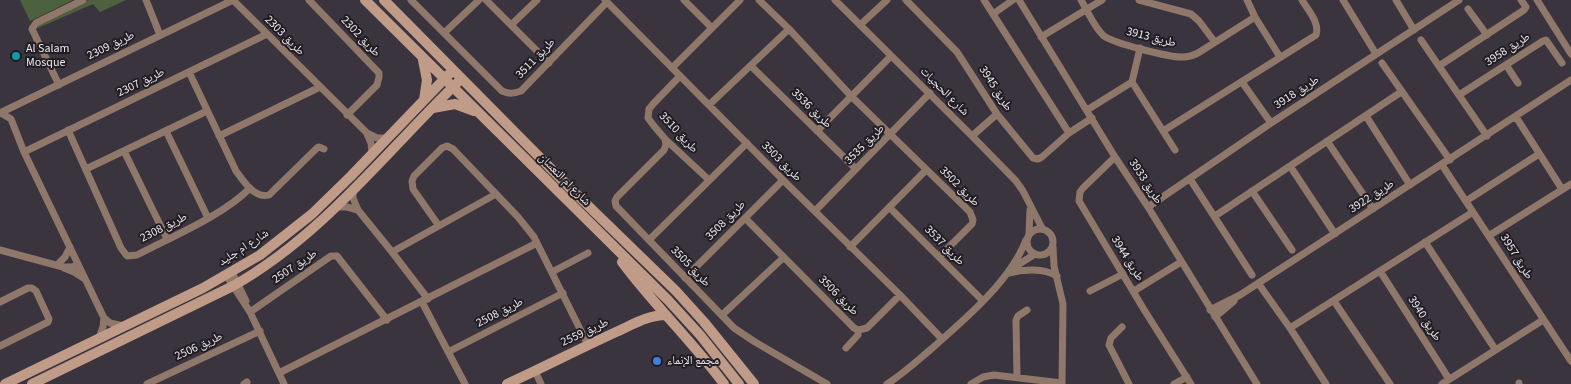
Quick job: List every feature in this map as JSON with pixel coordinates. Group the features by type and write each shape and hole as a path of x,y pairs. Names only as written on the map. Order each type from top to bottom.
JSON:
{"street":[{"path":"59,84 32,30 36,23 83,0"},
{"path":"146,0 160,35"},
{"name":"طريق 2309","path":"0,113 232,0"},
{"name":"طريق 2303","path":"232,0 367,133"},
{"name":"طريق 2302","path":"308,0 379,73 377,84 348,114"},
{"name":"شارع ام النعسان","path":"365,0 668,300 700,335 739,384"},
{"name":"شارع ام النعسان","path":"384,0 676,291 709,328 754,384"},
{"name":"طريق 3511","path":"411,0 502,91 508,94 520,91 606,1"},
{"path":"444,33 479,0"},
{"path":"486,0 548,63"},
{"path":"511,26 537,0"},
{"path":"684,0 712,28"},
{"path":"672,68 740,0"},
{"path":"759,0 891,135"},
{"name":"شارع الحجيات","path":"835,0 1016,181 1042,228"},
{"path":"860,25 887,0"},
{"name":"طريق 3945","path":"906,0 958,52 997,114 1033,158 1038,160 1069,133 1092,118"},
{"path":"984,0 1069,133"},
{"path":"993,14 1013,0"},
{"name":"طريق 3933","path":"1018,0 1148,207 1252,380 1257,384"},
{"name":"طريق 3913","path":"1081,0 1101,34 1106,38 1140,48 1183,57 1198,53 1214,41 1255,17"},
{"path":"1041,37 1102,0"},
{"path":"1139,0 1191,14 1199,21 1214,41"},
{"path":"1246,0 1280,57"},
{"path":"1163,131 1316,35 1318,28 1316,22 1302,0"},
{"path":"1343,0 1376,54"},
{"path":"1396,0 1414,30"},
{"name":"طريق 3918","path":"1148,207 1459,0"},
{"path":"1439,66 1524,10 1526,8 1521,0"},
{"path":"1537,0 1571,54"},
{"name":"طريق 3503","path":"606,1 942,339"},
{"path":"1468,9 1487,35"},
{"path":"709,105 789,29"},
{"name":"طريق 2307","path":"24,152 267,34"},
{"path":"1561,38 1571,48"},
{"path":"1421,40 1487,136"},
{"name":"طريق 3958","path":"1459,95 1545,40 1562,63"},
{"path":"1087,110 1132,82 1140,48"},
{"path":"817,131 891,56"},
{"path":"422,57 427,74 424,100"},
{"path":"1382,63 1450,160"},
{"path":"1506,65 1518,83"},
{"name":"طريق 3536","path":"751,66 856,169"},
{"name":"شارع ام جليد","path":"4,384 229,274 260,255 307,218 351,176 453,70"},
{"path":"189,72 236,171 250,188 260,195 269,195 317,148 324,149"},
{"name":"طريق 3510","path":"680,76 653,104 648,114 650,121 666,139 709,180"},
{"name":"شارع ام جليد","path":"32,384 236,284 300,240 353,190 462,78"},
{"name":"طريق 3922","path":"1210,310 1240,295 1571,80"},
{"path":"1132,82 1175,150"},
{"path":"1242,82 1271,124"},
{"path":"219,136 320,87"},
{"path":"1215,216 1401,92"},
{"name":"طريق 3535","path":"815,211 930,93"},
{"path":"433,108 455,104 479,113"},
{"path":"86,170 207,111"},
{"path":"0,113 11,119 24,152 104,318 110,323 123,326"},
{"path":"972,136 997,114"},
{"path":"1366,116 1410,185"},
{"path":"1516,117 1562,189"},
{"name":"طريق 2308","path":"68,130 121,248 125,255 129,257 137,255 208,218 239,198 250,188"},
{"path":"166,131 208,218"},
{"path":"367,133 377,138 386,138"},
{"path":"367,133 371,142 372,153"},
{"name":"طريق 3502","path":"891,135 973,217 972,224 939,257"},
{"name":"طريق 3505","path":"666,139 664,150 617,197 615,201 618,209 734,328 827,384"},
{"path":"1327,141 1373,209"},
{"path":"649,240 747,143"},
{"path":"439,226 414,192 412,184 414,176 443,147 447,146 453,149 524,223 537,243 588,344"},
{"path":"124,152 167,239"},
{"path":"1466,201 1539,154"},
{"name":"طريق 3944","path":"1115,157 1083,188 1080,192 1079,201 1189,381 1174,384"},
{"name":"طريق 3957","path":"1442,165 1490,235 1571,361"},
{"path":"1290,166 1335,234"},
{"path":"850,246 926,170"},
{"path":"1190,179 1252,275"},
{"name":"طريق 3508","path":"686,278 783,180"},
{"path":"1490,235 1571,184"},
{"path":"353,190 358,210 392,252 425,301 465,384"},
{"path":"1252,191 1292,250"},
{"path":"392,252 496,194"},
{"path":"1030,204 1028,237 1030,250 1046,261 1056,274"},
{"path":"336,207 358,210"},
{"name":"طريق 3537","path":"890,208 983,301"},
{"path":"1290,328 1473,212"},
{"name":"طريق 3506","path":"745,218 783,258 858,330 867,328 900,295"},
{"path":"887,384 898,381 983,301 1010,271 1028,237 1035,230 1042,228 1051,233 1054,240 1056,274 1063,304 1062,383 1017,377 989,376 971,384"},
{"path":"609,242 627,269 683,333 724,384"},
{"path":"1425,242 1495,349"},
{"path":"279,373 537,243"},
{"path":"57,265 66,257 70,247"},
{"path":"1010,271 1037,255 1049,252 1053,247"},
{"path":"0,250 68,268 77,263"},
{"path":"552,272 588,253"},
{"name":"طريق 2507","path":"249,310 334,255 337,256 387,320"},
{"path":"722,315 783,258"},
{"path":"1134,291 1181,262"},
{"path":"57,265 85,279"},
{"path":"1010,271 1032,270 1056,274"},
{"name":"طريق 3940","path":"1380,272 1449,379"},
{"path":"229,274 260,331 284,384"},
{"path":"1090,291 1123,274"},
{"path":"1258,283 1326,384"},
{"path":"0,302 28,288 32,288 36,291 49,319 48,322 0,345"},
{"name":"طريق 2508","path":"448,352 562,293"},
{"name":"طريق 3922","path":"1215,317 1240,295"},
{"path":"647,318 652,307 649,296"},
{"path":"1334,301 1390,384"},
{"path":"1017,377 1016,320 1018,316 1027,310"},
{"name":"طريق 2559","path":"507,384 588,344 647,318 666,315"},
{"path":"99,338 104,318"},
{"path":"1442,384 1543,320"},
{"path":"1122,327 1111,338 1109,345 1129,384"},
{"path":"846,348 858,335 858,330"},
{"name":"طريق 2506","path":"147,384 260,331"},
{"path":"535,371 541,384"}],"green space":[{"path":"20,0 73,0 30,21"},
{"path":"89,0 126,0 100,12 93,4 38,28 37,25"}],"place":[{"name":"Al Salam Mosque","path":"16,56"},
{"name":"مجمع الإنماء","path":"657,361"}]}
